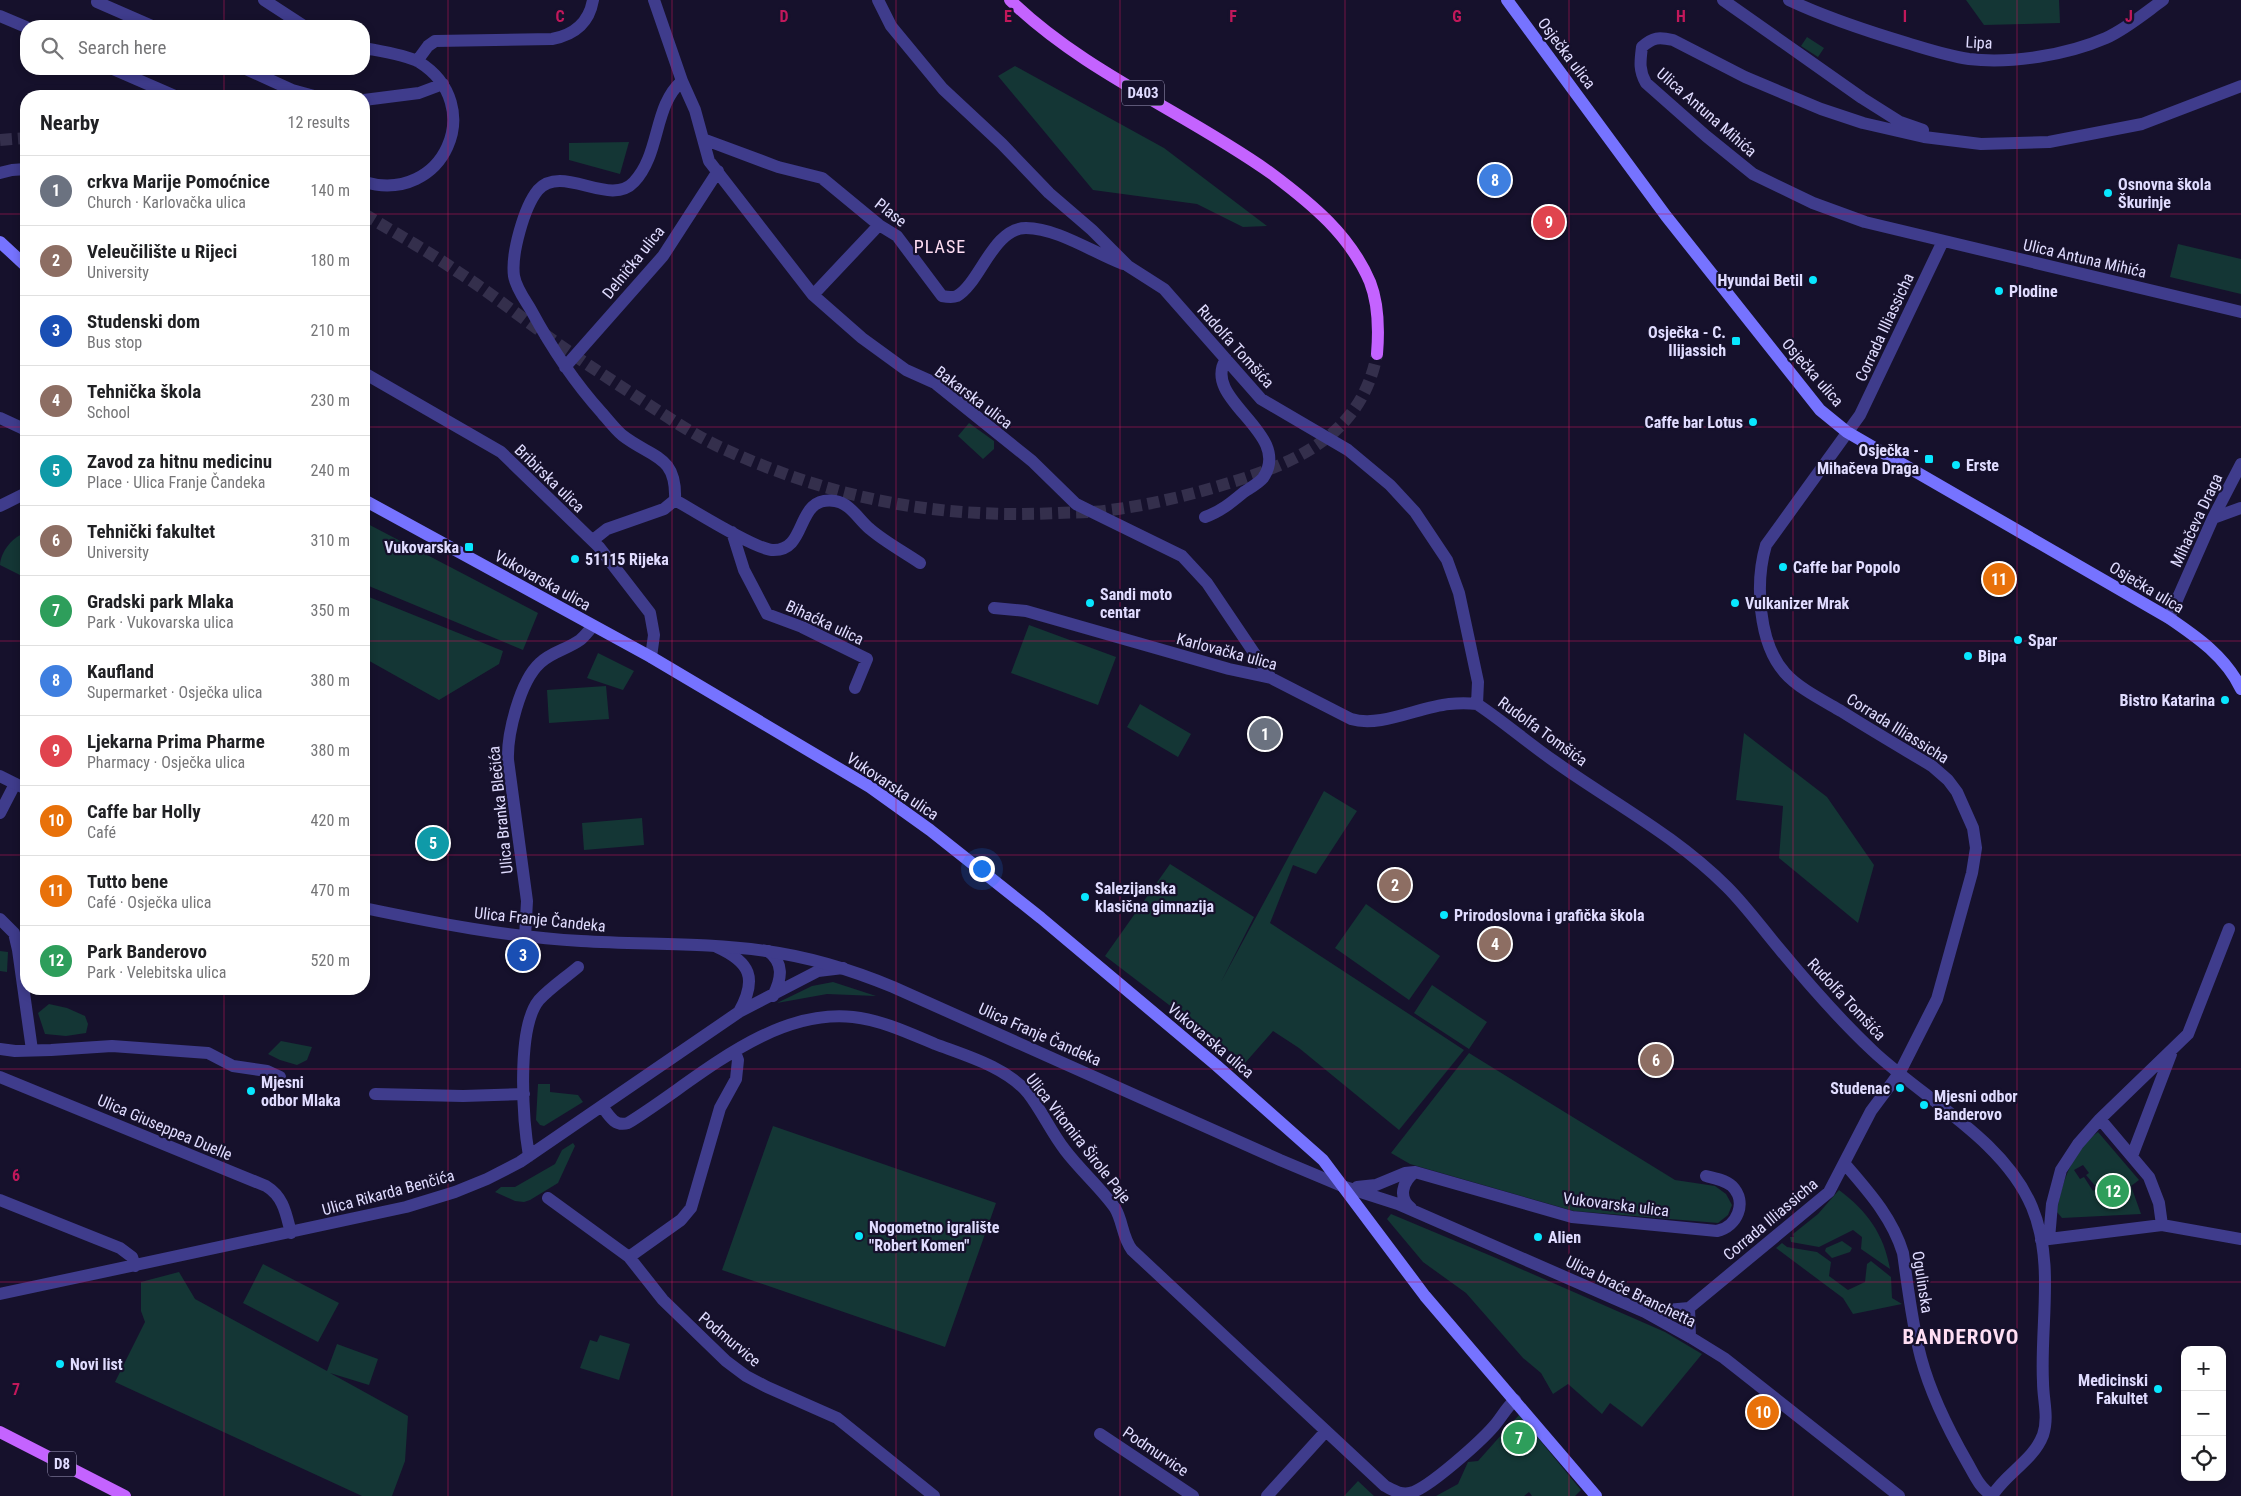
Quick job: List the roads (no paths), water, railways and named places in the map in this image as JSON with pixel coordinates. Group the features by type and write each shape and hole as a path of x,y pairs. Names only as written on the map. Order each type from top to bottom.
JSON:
{"main road":[{"name":"D403","path":"1010,0 1068,46 1252,160 1312,205 1328,220 1352,249 1371,284 1378,320 1377,354"},
{"name":"Osječka ulica","path":"1507,0 1666,216 1820,410 1846,432 2169,618 2216,653 2240,685"},
{"path":"0,242 20,260"},
{"name":"Vukovarska ulica","path":"370,503 651,657 870,787 930,830 1041,918 1216,1064 1323,1160 1425,1296 1516,1400 1596,1496"},
{"name":"D8","path":"0,1432 125,1496"}],"street":[{"path":"264,0 295,20"},
{"path":"417,61 428,46 435,41 552,39 564,37 580,27 593,0"},
{"name":"Bakarska ulica","path":"654,0 682,81 696,110 709,161 813,295 869,344 906,370 935,383 1032,461 1076,504 1182,556 1207,584 1271,678"},
{"name":"Rudolfa Tomšića","path":"878,0 891,26 942,89 1002,144 1049,193 1092,230 1128,266 1164,289 1261,400 1348,450 1390,484 1415,512 1447,560 1459,593 1478,682 1477,704 1505,722 1554,761 1681,845 1728,888 1812,988 1851,1029 1874,1052 1986,1145 2021,1186 2045,1240 2042,1382 2047,1417 2044,1433 2038,1445 2000,1484 1992,1496"},
{"path":"1723,0 1862,98 1900,122 1922,129 1924,137"},
{"name":"Lipa","path":"1790,0 1823,16 1945,54 1970,59 1992,60 2048,56 2108,38 2163,0"},
{"path":"97,2 138,20"},
{"path":"0,16 20,24"},
{"name":"Ulica Antuna Mihića","path":"2241,86 2142,124 2049,142 1981,144 1924,137 1863,123 1821,109 1745,77 1673,40 1659,37 1653,38 1642,47 1640,65 1641,74 1646,83 1706,136 1753,174 1813,203 1865,222 2241,312"},
{"path":"370,49 417,61 434,73 443,84 452,104 453,118 447,148 432,170 415,180 396,186 370,183"},
{"path":"127,75 161,90"},
{"path":"259,75 292,90"},
{"path":"675,500 675,480 668,466 661,458 622,435 577,385 539,325 514,277 514,259 525,216 537,192 545,183 579,183 608,190 620,190 634,182 650,157 668,96 682,81"},
{"path":"370,99 418,93 443,84"},
{"name":"Plase","path":"703,139 778,166 822,178 879,225 897,236 936,291 942,296 950,298 957,296 1004,236 1019,228 1050,233 1128,266"},
{"path":"0,173 20,170"},
{"name":"Delnička ulica","path":"565,367 663,256 718,171"},
{"path":"813,295 879,225"},
{"name":"Corrada Illiassicha","path":"1689,1308 1825,1197 1835,1183 1872,1111 1900,1072 1937,999 1972,873 1975,859 1975,838 1970,818 1957,792 1948,780 1932,766 1817,697 1785,673 1771,652 1763,627 1762,560 1766,545 1860,415 1943,241"},
{"path":"1205,517 1216,513 1262,478 1268,463 1267,446 1254,425 1227,392 1221,380 1221,366 1226,359"},
{"name":"Bribirska ulica","path":"370,376 501,452 593,540 650,613 654,635 651,657"},
{"path":"0,418 20,427"},
{"name":"Mihačeva Draga","path":"2169,618 2213,518 2237,484 2241,464"},
{"path":"0,506 20,496"},
{"path":"675,500 766,549 782,549 788,546 810,507 820,500 837,501 853,510 869,528 920,563"},
{"path":"593,540 607,529 664,509 675,500"},
{"path":"2213,518 2241,508"},
{"name":"Bihaćka ulica","path":"732,532 744,570 767,614 802,627 867,660 855,688"},
{"name":"Karlovačka ulica","path":"994,608 1026,612 1229,669 1271,678 1360,722 1374,721 1449,704 1477,704"},
{"name":"Ulica Branka Blečića","path":"525,937 527,901 508,760 508,740 512,721 522,693 539,664 580,640 593,626"},
{"path":"0,776 20,786"},
{"path":"0,814 20,788"},
{"name":"Ulica Franje Čandeka","path":"370,909 470,929 525,937 715,946 768,951 843,968 893,987 1342,1186"},
{"path":"0,919 14,932 20,964"},
{"path":"2229,930 2188,1034 2100,1119 2078,1144 2061,1170 2045,1240 2162,1225 2241,1239"},
{"name":"Ulica Franje Čandeka","path":"715,946 738,958 746,970 748,991 739,1012"},
{"path":"768,951 776,957 780,965 780,976 773,996"},
{"path":"528,1156 524,1094 525,1049 534,1008 540,1000 578,967"},
{"name":"Ulica Rikarda Benčića","path":"0,1294 291,1233 439,1198 487,1179 528,1156 739,1012 818,971 843,968"},
{"path":"24,995 32,1050"},
{"name":"Ulica Vitomira Širole Paje","path":"602,1106 614,1122 628,1123 735,1052 788,1024 813,1018 836,1016 862,1018 893,1027 1002,1072 1027,1092 1066,1151 1114,1206 1127,1242 1132,1250 1385,1486 1399,1493 1409,1493 1423,1487 1448,1468 1494,1426 1505,1409 1516,1400"},
{"path":"0,1049 32,1050 112,1046 208,1053 233,1066 267,1071 280,1077"},
{"path":"2132,1156 2173,1049"},
{"path":"629,1257 681,1220 691,1208 720,1108 736,1079 738,1060 735,1052"},
{"name":"Ulica Giuseppea Duelle","path":"0,1077 266,1186 274,1191 282,1202 291,1233"},
{"path":"375,1094 463,1096 524,1094"},
{"path":"2100,1119 2153,1184 2159,1203 2162,1225"},
{"name":"Ogulinska","path":"1844,1163 1884,1212 1898,1237 1903,1253 1921,1358 1938,1405 1953,1439 1982,1486 1992,1496"},
{"path":"1342,1186 1376,1185 1405,1173 1415,1172"},
{"path":"1415,1172 1407,1179 1402,1196 1405,1203 1415,1211"},
{"name":"Vukovarska ulica","path":"1415,1172 1572,1217 1717,1231 1724,1230 1735,1222 1738,1196 1729,1184 1706,1176"},
{"name":"Ulica braće Branchetta","path":"1342,1186 1390,1200 1645,1312 1690,1337 1724,1358 1899,1496"},
{"name":"Podmurvice","path":"548,1198 629,1257 663,1300 726,1361 746,1376 767,1387 837,1418 934,1496"},
{"path":"0,1200 120,1248 132,1257 135,1266"},
{"path":"1645,1312 1689,1308 1690,1337"},
{"path":"1267,1496 1326,1431"},
{"name":"Podmurvice","path":"1100,1434 1193,1496"}],"tunnel":[{"path":"0,140 20,138"},
{"path":"370,218 447,264 587,364 678,424 712,443 805,481 846,493 929,509 971,513 1014,514 1104,511 1170,499 1255,475 1303,454 1324,440 1342,424 1357,405 1369,381 1377,354"}],"place":[{"name":"Kaufland","path":"1495,180"},
{"name":"Osnovna škola Škurinje","path":"2108,193"},
{"name":"Ljekarna Prima Pharme","path":"1549,222"},
{"name":"Hyundai Betil","path":"1813,280"},
{"name":"Plodine","path":"1999,291"},
{"name":"Osječka - C. Ilijassich","path":"1736,341"},
{"name":"Caffe bar Lotus","path":"1753,422"},
{"name":"Osječka - Mihačeva Draga","path":"1929,459"},
{"name":"Erste","path":"1956,465"},
{"name":"Vukovarska","path":"469,547"},
{"name":"51115 Rijeka","path":"575,559"},
{"name":"Caffe bar Popolo","path":"1783,567"},
{"name":"Tutto bene","path":"1999,579"},
{"name":"Sandi moto centar","path":"1090,603"},
{"name":"Vulkanizer Mrak","path":"1735,603"},
{"name":"Spar","path":"2018,640"},
{"name":"Bipa","path":"1968,656"},
{"name":"Bistro Katarina","path":"2225,700"},
{"name":"crkva Marije Pomoćnice","path":"1265,734"},
{"name":"Zavod za hitnu medicinu","path":"433,843"},
{"name":"Veleučilište u Rijeci","path":"1395,885"},
{"name":"Salezijanska klasična gimnazija","path":"1085,897"},
{"name":"Prirodoslovna i grafička škola","path":"1444,915"},
{"name":"Tehnička škola","path":"1495,944"},
{"name":"Studenski dom","path":"523,955"},
{"name":"Tehnički fakultet","path":"1656,1060"},
{"name":"Studenac","path":"1900,1088"},
{"name":"Mjesni odbor Mlaka","path":"251,1091"},
{"name":"Mjesni odbor Banderovo","path":"1924,1105"},
{"name":"Park Banderovo","path":"2113,1191"},
{"name":"Nogometno igralište \"Robert Komen\"","path":"859,1236"},
{"name":"Alien","path":"1538,1237"},
{"name":"Novi list","path":"60,1364"},
{"name":"Medicinski Fakultet","path":"2158,1389"},
{"name":"Caffe bar Holly","path":"1763,1412"},
{"name":"Gradski park Mlaka","path":"1519,1438"}],"district":[{"name":"PLASE","path":"940,247"},
{"name":"BANDEROVO","path":"1961,1337"}]}
